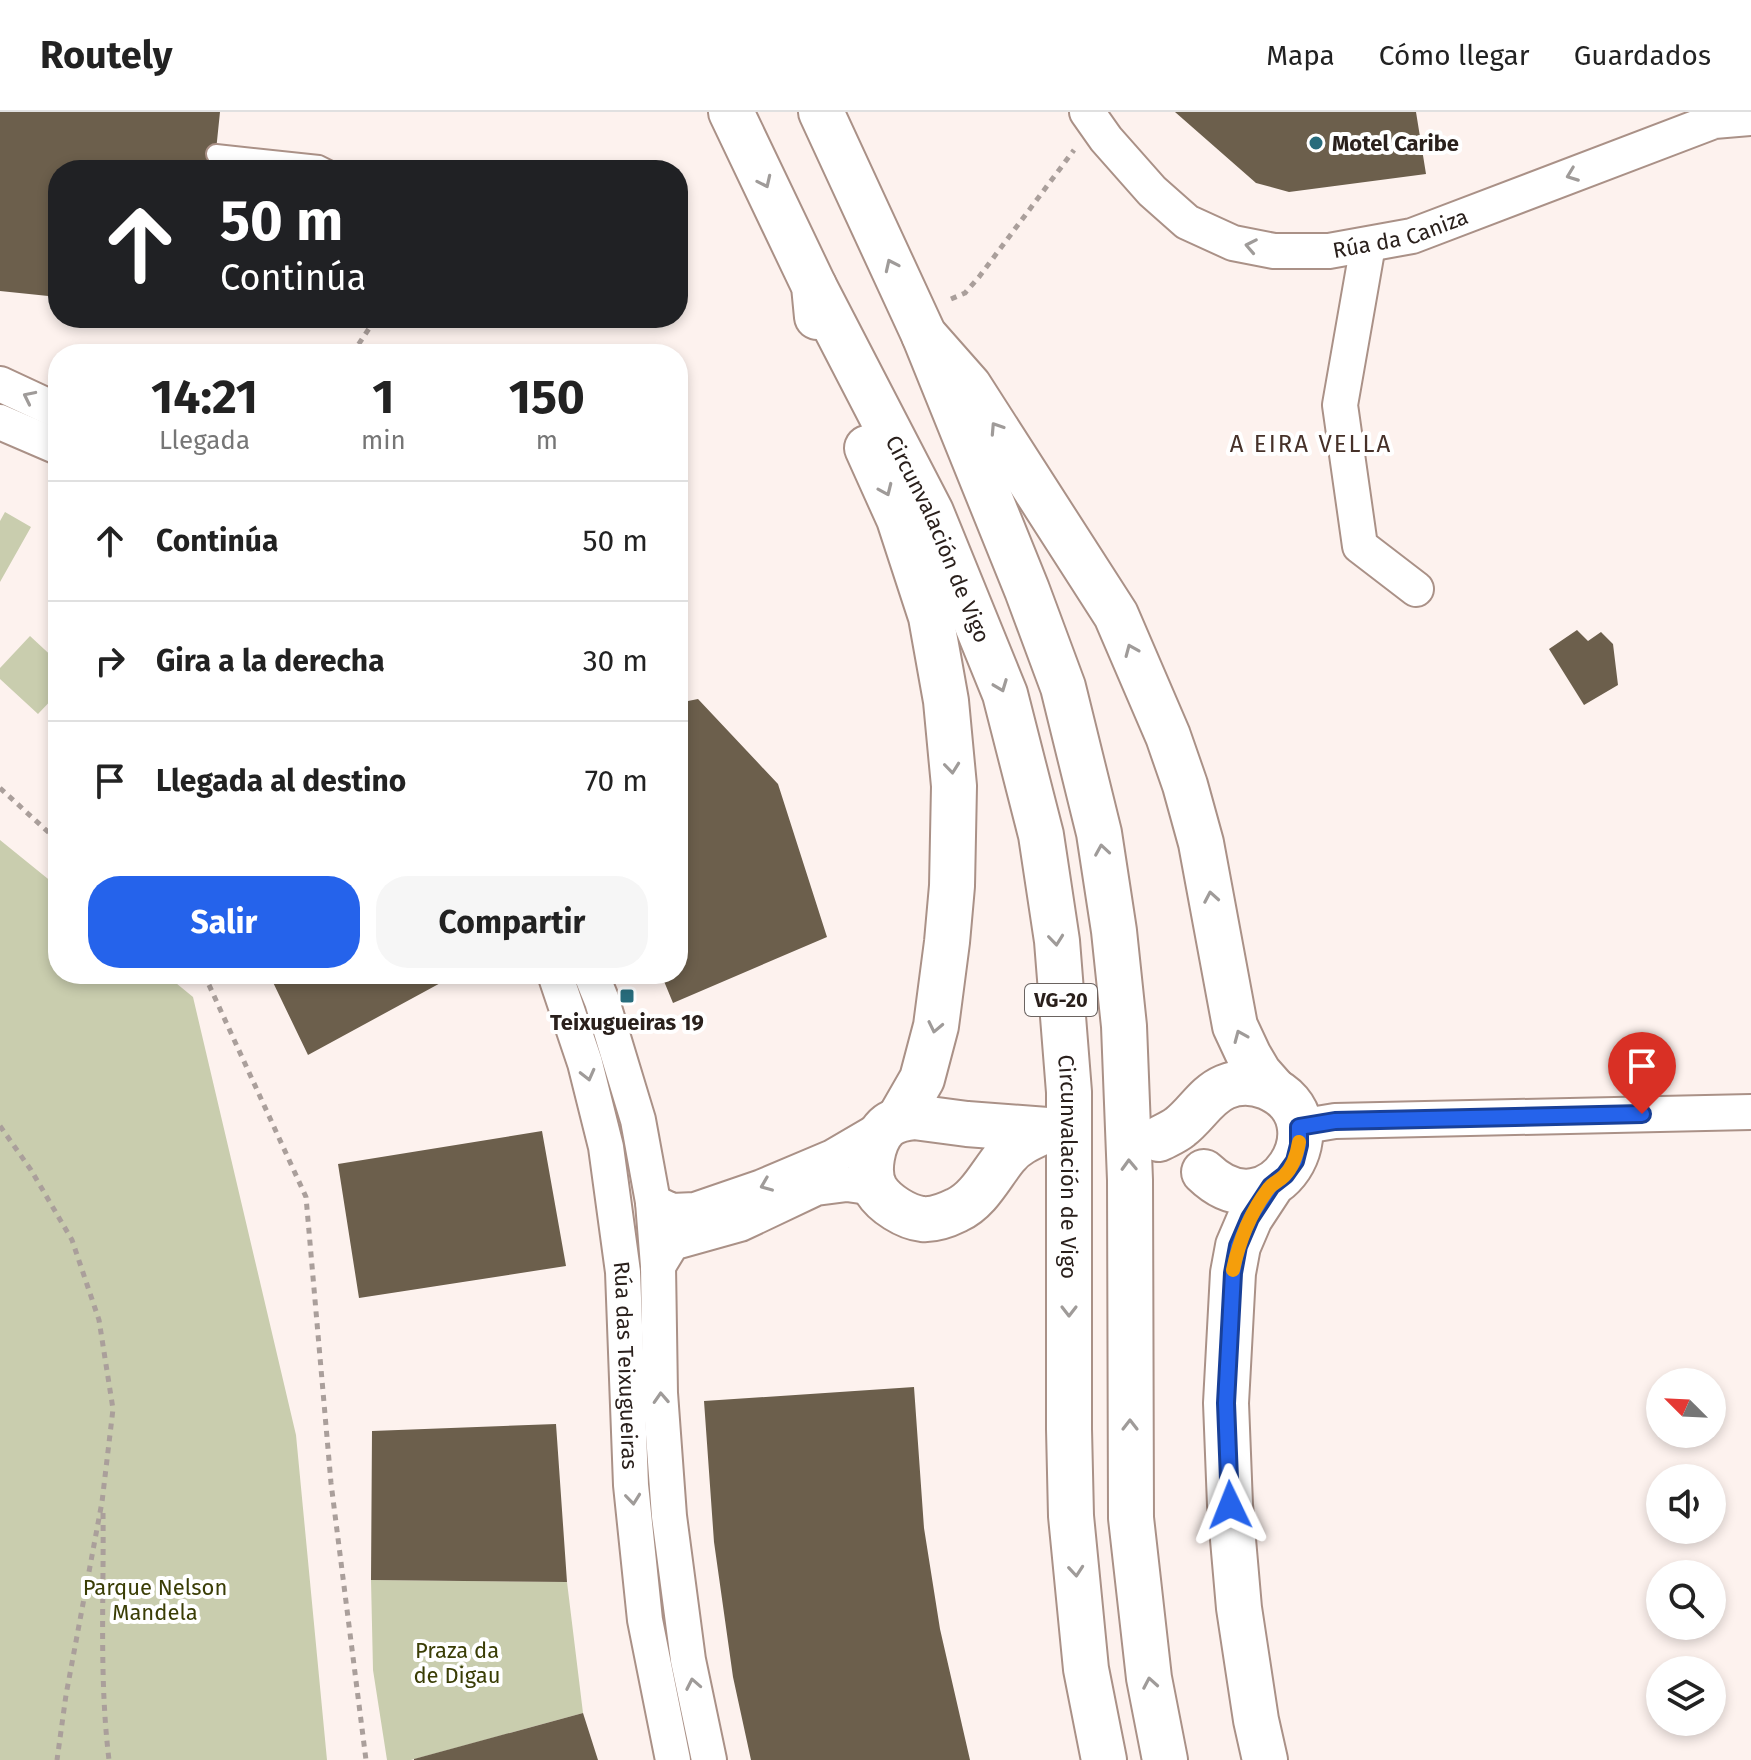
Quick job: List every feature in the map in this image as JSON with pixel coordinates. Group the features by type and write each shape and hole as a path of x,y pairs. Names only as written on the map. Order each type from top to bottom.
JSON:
{"main road":[{"name":"Circunvalación de Vigo","path":"731,112 814,286 931,512 1005,694 1041,835 1057,941 1069,1092 1071,1516 1086,1669 1104,1760"},
{"path":"821,112 924,335 969,386 1116,615 1168,736 1185,785 1201,843 1235,1026 1254,1064 1295,1112 1299,1127 1295,1161 1285,1175 1271,1186 1250,1218 1238,1246 1233,1273 1226,1403 1230,1505 1239,1608 1265,1760"},
{"path":"814,286 820,343 899,519 931,617 946,701 954,786 952,886 936,1026 922,1079 893,1122 876,1140 872,1159 875,1188 885,1201 903,1212 923,1219 943,1216 961,1208 978,1192 1007,1154 1024,1141 1047,1130 914,1117 893,1122"},
{"name":"VG-20","path":"924,335 1063,687 1099,833 1124,1026 1130,1180 1131,1518 1149,1678 1165,1760"},
{"path":"1271,1186 1255,1191 1237,1191 1220,1185 1177,1145 1159,1139 1179,1128 1211,1095 1227,1086 1244,1082 1274,1090"},
{"path":"1200,1166 1219,1209 1233,1273"}],"street":[{"name":"Rúa da Caniza","path":"1092,119 1152,191 1187,222 1233,243 1274,251 1329,251 1412,236 1714,121 1751,118"},
{"path":"1368,245 1340,405 1360,546 1416,589"},
{"path":"0,384 48,406"},
{"path":"0,422 48,443"},
{"name":"Rúa das Teixugueiras","path":"558,984 585,1063 606,1147 623,1272 631,1485 645,1620 673,1760"},
{"name":"Rúa das Teixugueiras","path":"595,984 638,1120 653,1202 658,1266 660,1393 669,1516 684,1630 709,1760"},
{"path":"1299,1127 1335,1121 1751,1112"},
{"path":"653,1202 672,1211 695,1210 762,1187 833,1157 893,1122"},
{"path":"658,1266 672,1243 740,1224 816,1188 847,1184 875,1188"}],"lane":[{"path":"216,154 272,160"}],"path":[{"path":"951,299 965,293 979,277 1092,119"},
{"path":"0,788 48,832"},
{"path":"211,984 306,1197 331,1483 366,1760"},
{"path":"0,1126 31,1170 72,1240 99,1320 113,1409 102,1502 57,1760"},
{"path":"102,1502 102,1623 109,1760"}],"green space":[{"path":"5,512 31,527 0,582 0,521"},
{"path":"30,636 48,653 48,704 38,714 0,679 0,668"},
{"name":"Parque Nelson Mandela","path":"0,840 48,879 48,984 177,984 193,997 296,1435 327,1760 0,1760"},
{"name":"Praza da de Digau","path":"371,1580 567,1582 583,1713 411,1760 387,1760 373,1670"}],"building":[{"path":"0,112 220,112 215,160 48,160 48,296 0,291"},
{"name":"Motel Caribe","path":"1175,112 1416,112 1426,174 1289,192 1256,183"},
{"path":"1577,630 1588,641 1601,632 1613,644 1618,685 1584,705 1549,649"},
{"path":"698,699 778,784 827,937 673,1003 665,984 688,984 688,701"},
{"path":"274,984 439,984 308,1055"},
{"path":"542,1131 566,1266 359,1298 338,1164"},
{"path":"914,1387 924,1528 940,1629 970,1760 751,1760 733,1677 714,1542 704,1401"},
{"path":"556,1424 567,1582 371,1580 372,1431"},
{"path":"583,1713 598,1760 414,1760 414,1759"}],"tunnel":[{"path":"1047,1130 1159,1139"}],"slow traffic":[{"path":"1233,1270 1238,1246 1250,1218 1271,1186 1285,1175 1295,1161 1299,1142"}],"place":[{"name":"Motel Caribe","path":"1316,143"},
{"name":"Teixugueiras 19","path":"627,996"}],"district":[{"name":"A EIRA VELLA","path":"1311,444"}],"route":[{"path":"1230,1505 1226,1403 1233,1273 1238,1246 1250,1218 1271,1186 1285,1175 1295,1161 1299,1127 1335,1121 1642,1114"}]}
